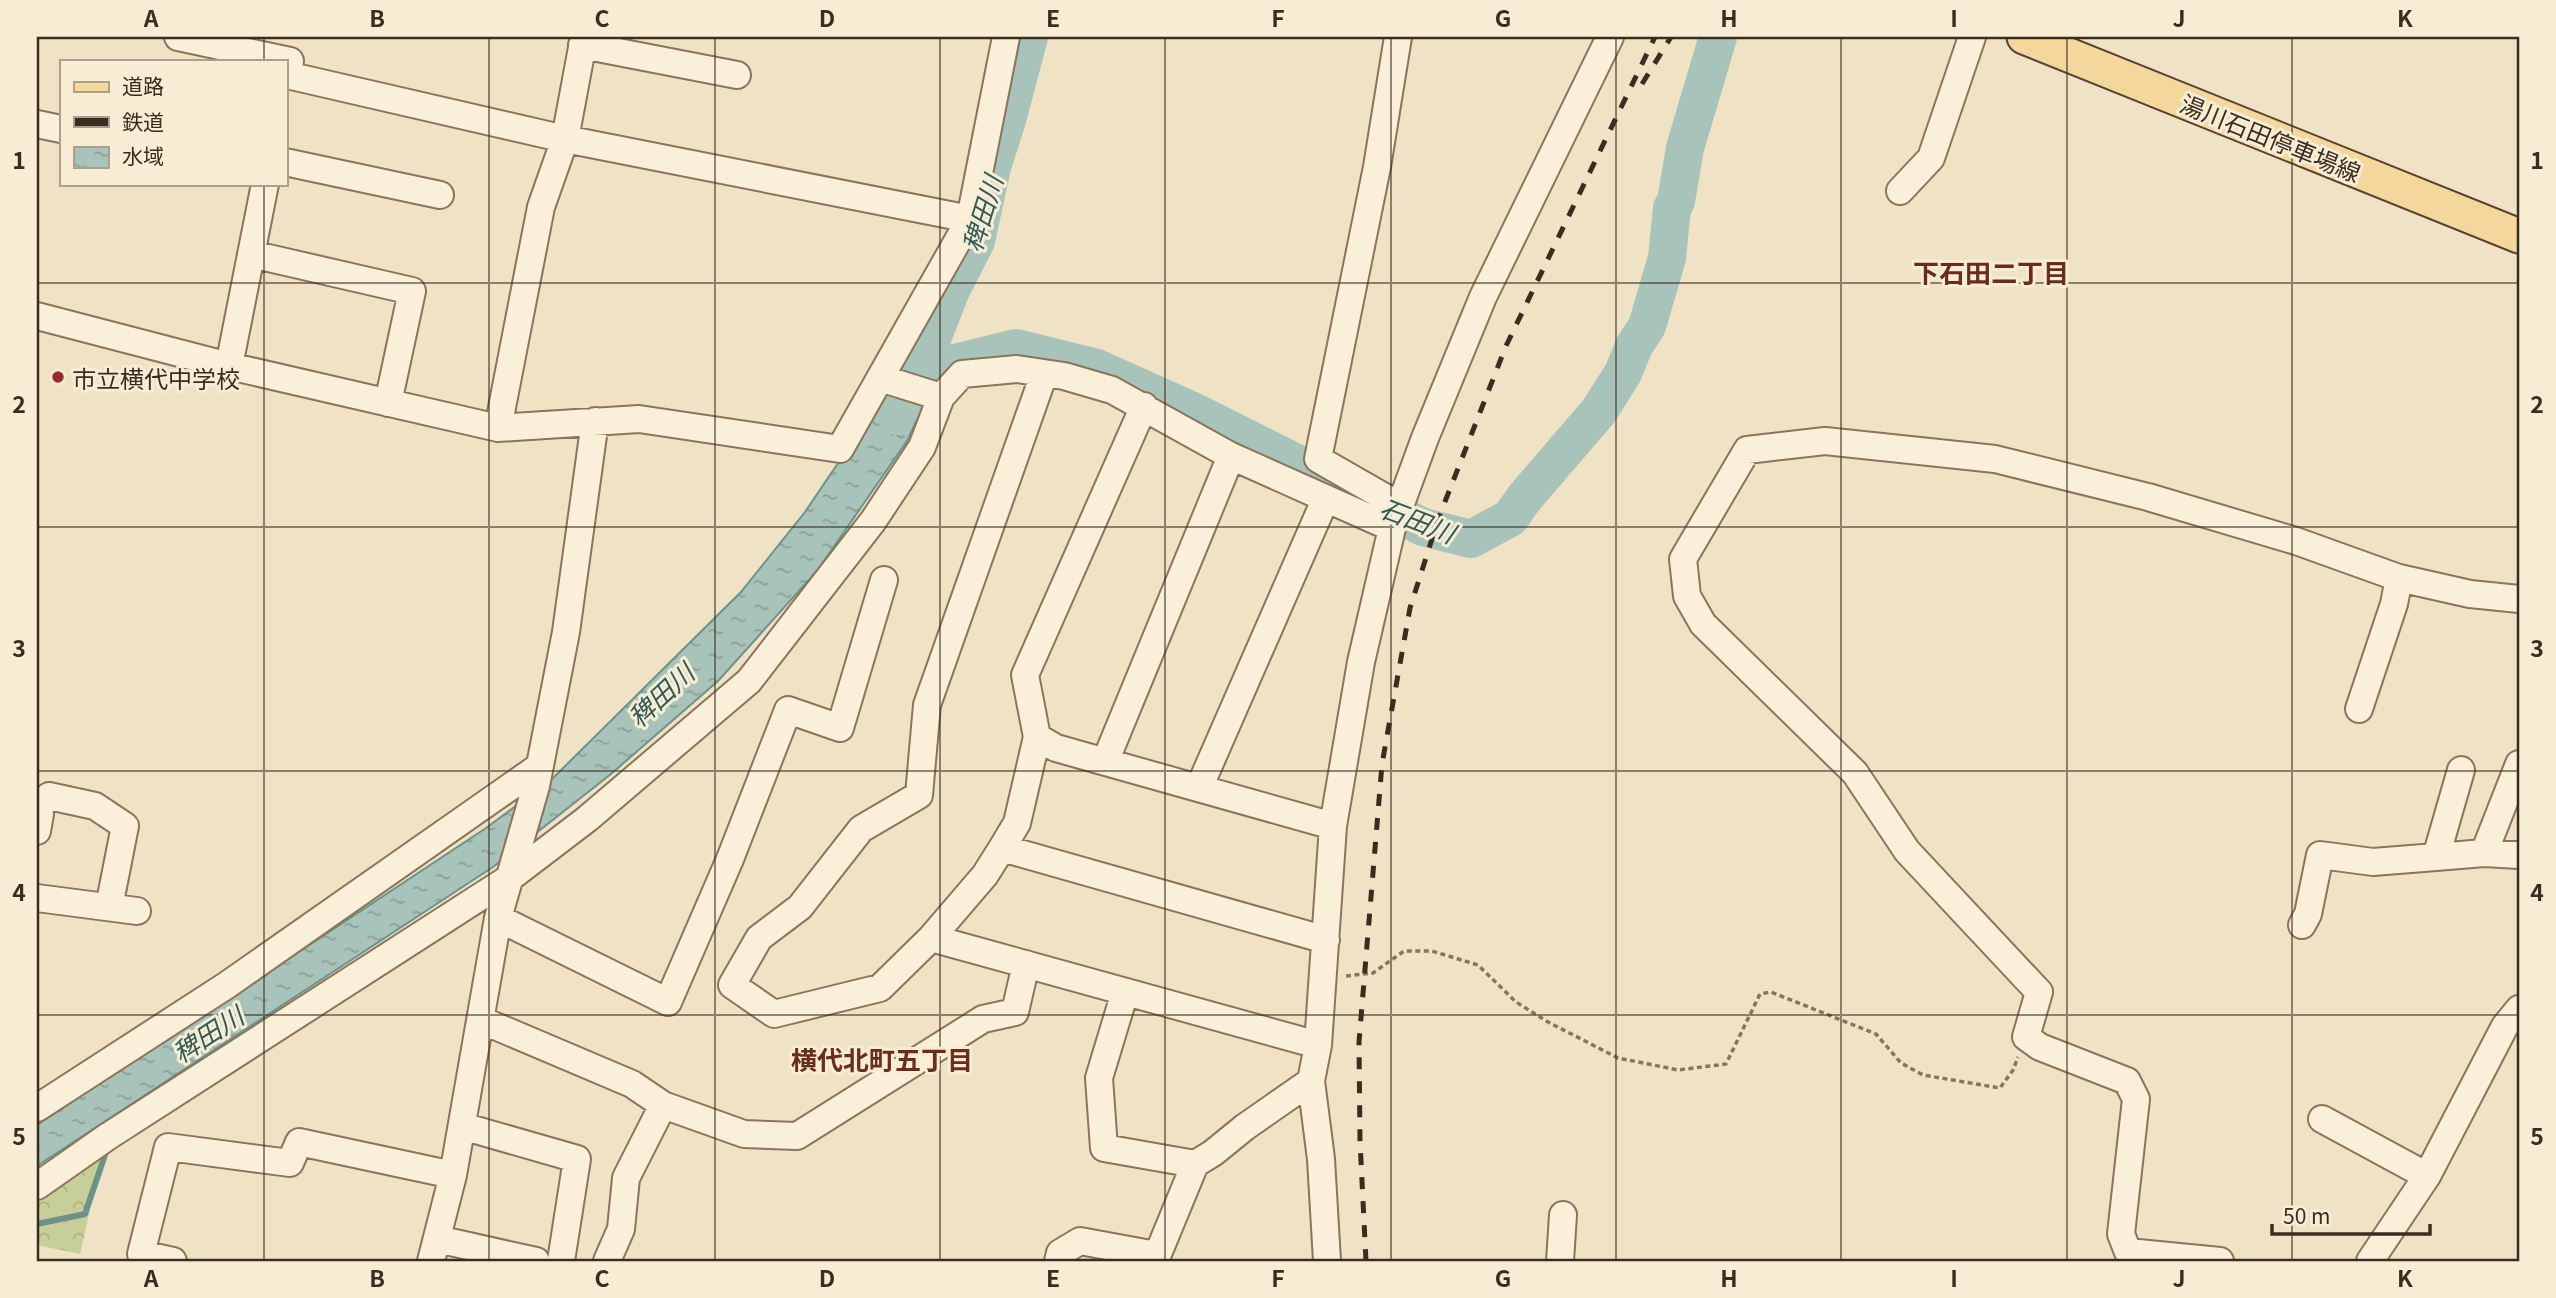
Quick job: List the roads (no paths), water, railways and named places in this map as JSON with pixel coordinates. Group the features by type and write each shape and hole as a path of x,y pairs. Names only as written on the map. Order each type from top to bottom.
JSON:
{"main road":[{"name":"湯川石田停車場線","path":"2024,37 2519,236"}],"street":[{"path":"178,37 276,60"},
{"path":"37,316 229,366 498,428 639,419 840,449 970,219 1006,37"},
{"path":"1396,517 1318,459 1377,167 1398,37"},
{"path":"1327,1261 1321,1159 1311,1081 1318,1045 1334,826 1361,662 1396,517 1425,438 1483,297 1610,37"},
{"path":"1900,191 1931,158 1972,37"},
{"path":"498,428 541,207 565,139 583,41 737,75"},
{"path":"289,63 565,139 970,219"},
{"path":"37,124 60,129"},
{"path":"287,162 440,195"},
{"path":"229,366 265,186"},
{"path":"251,254 412,291 388,403"},
{"path":"37,1186 107,1137 513,871 587,819 749,681 873,521 922,447 941,397 962,374 1017,369 1064,376 1112,390 1231,456 1325,500 1396,517"},
{"path":"1044,374 927,705 919,795 861,829 800,907 759,938 732,985 774,1014 880,988 931,937 985,876 1017,822 1037,737 1026,675 1144,406"},
{"path":"880,378 941,397"},
{"path":"536,1261 434,1250 453,1175 498,918 538,776 566,632 596,421"},
{"path":"2220,1261 2128,1252 2121,1234 2136,1100 2127,1081 2040,1047 2026,1037 2039,992 1907,851 1855,773 1703,624 1687,596 1683,559 1747,450 1825,441 1995,459 2185,508 2296,541 2399,578 2470,594 2519,599"},
{"path":"1105,761 1231,456"},
{"path":"1199,789 1325,500"},
{"path":"2359,709 2394,604 2399,578"},
{"path":"498,918 668,1002 730,859 788,710 840,728 884,580"},
{"path":"1037,737 1056,748 1334,826"},
{"path":"2484,853 2519,764"},
{"path":"2436,857 2461,770"},
{"path":"37,1108 227,985 538,776"},
{"path":"37,831 43,805 95,806 125,826 109,907"},
{"path":"1002,848 1326,940"},
{"path":"2302,925 2308,914 2320,855 2373,862 2484,853 2519,855"},
{"path":"37,898 137,911"},
{"path":"931,937 1318,1045"},
{"path":"481,1020 632,1084 663,1105 744,1134 797,1136 983,1019 1015,1012 1026,964"},
{"path":"1125,992 1099,1077 1104,1148 1195,1164"},
{"path":"2370,1261 2427,1176 2504,1026 2519,1009"},
{"path":"1058,1261 1060,1254 1080,1241 1156,1258 1195,1164 1311,1081"},
{"path":"607,1261 621,1229 626,1178 663,1105"},
{"path":"2322,1119 2427,1176"},
{"path":"462,1126 577,1159 561,1261"},
{"path":"173,1261 141,1254 168,1147 290,1163 299,1142 453,1175"},
{"path":"1560,1261 1563,1215"}],"water":[{"path":"911,367 929,372 935,383 907,441 817,571 718,681 611,774 493,867 37,1166 37,1125 486,828 551,780 741,592 805,512 899,373"}],"waterway":[{"name":"稗田川","path":"896,416 913,387 951,290 976,241 992,167 1029,37"},
{"name":"石田川","path":"913,387 947,365 1016,348 1097,368 1197,413 1423,527 1471,539 1510,518 1599,411 1623,373 1634,346 1647,326 1667,258 1672,208 1676,201 1685,148 1718,37"},
{"path":"37,1224 85,1214 107,1149"}],"railway":[{"path":"1366,1261 1360,1141 1359,1042 1382,764 1410,608 1439,517 1506,346 1655,37"},
{"path":"1642,84 1671,37"}],"place":[{"name":"市立横代中学校","path":"58,377"}],"district":[{"name":"下石田二丁目","path":"1991,271"},
{"name":"横代北町五丁目","path":"882,1058"}]}
